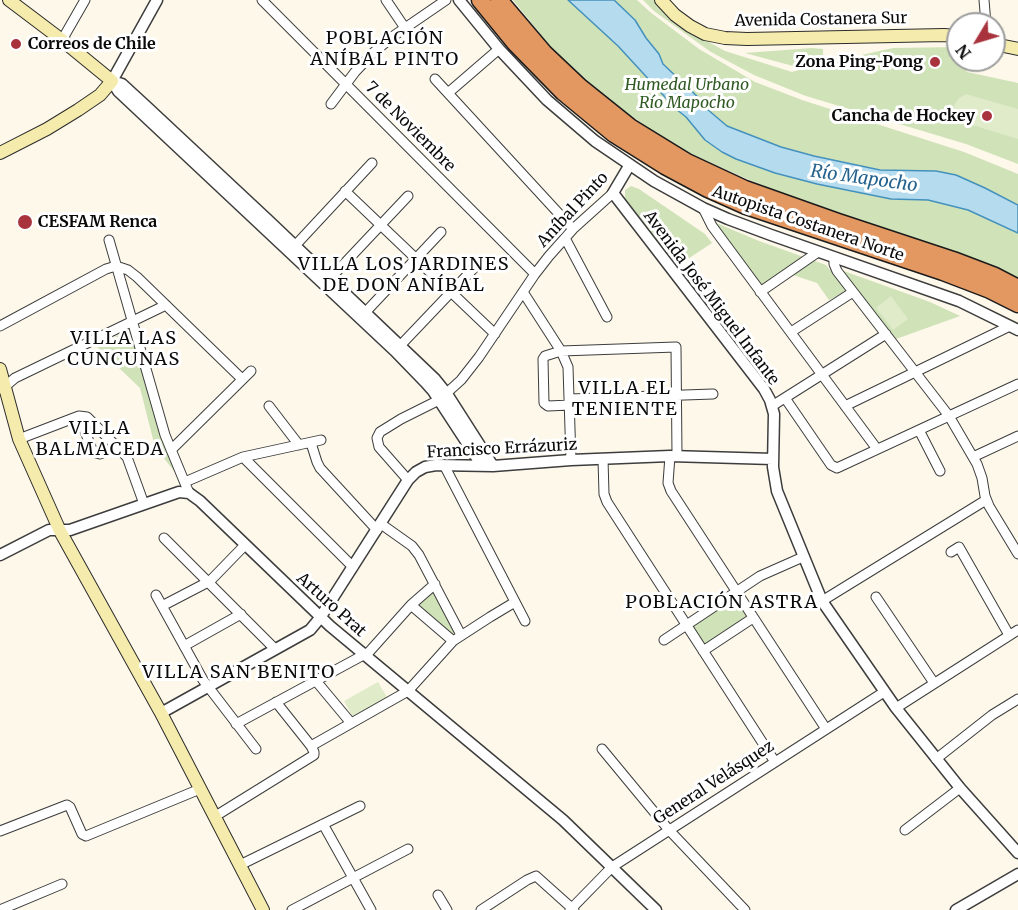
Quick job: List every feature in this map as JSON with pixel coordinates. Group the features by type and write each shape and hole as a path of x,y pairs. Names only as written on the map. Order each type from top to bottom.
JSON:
{"highway":[{"name":"Autopista Costanera Norte","path":"480,0 515,43 563,92 614,134 665,166 746,206 949,274 1018,304"},
{"name":"Autopista Costanera Norte","path":"499,0 544,53 591,97 641,135 687,162 745,189 953,260 995,276 1018,288"}],"main road":[{"path":"0,153 78,110 100,95 112,81 9,0"},
{"name":"Avenida Costanera Sur","path":"661,0 675,15 690,26 705,34 725,38 946,35"},
{"path":"0,369 2,388 20,439 60,531 160,713 263,910"}],"street":[{"path":"62,40 85,0"},
{"path":"157,0 112,81 122,84 144,110 397,348 435,379 443,397 487,466"},
{"name":"7 de Noviembre","path":"262,0 535,274"},
{"path":"386,0 405,28"},
{"path":"331,104 373,53 446,0"},
{"path":"459,0 538,92 595,141 629,166 704,208 746,226 959,302 1014,328"},
{"path":"448,93 499,49"},
{"path":"435,79 573,229"},
{"path":"292,249 372,163"},
{"name":"Aníbal Pinto","path":"408,480 379,447 378,435 385,428 443,397 470,369 535,274 573,229 613,193 629,166"},
{"path":"345,191 495,334"},
{"name":"Avenida José Miguel Infante","path":"613,193 764,389 772,406 774,422 775,483 783,508 822,601 896,708 960,788 1018,853"},
{"path":"327,282 408,196"},
{"path":"704,208 712,226 877,449"},
{"path":"362,315 441,232"},
{"path":"565,238 607,317"},
{"name":"Arturo Prat","path":"109,240 165,435 187,487 320,618 556,813 656,910"},
{"path":"760,292 818,252"},
{"path":"834,257 835,268 949,416 980,472 986,500 1018,554"},
{"path":"0,326 106,269 116,266 133,273 242,379"},
{"path":"397,348 475,267"},
{"path":"523,292 561,351 568,367 571,460"},
{"path":"791,332 853,292"},
{"path":"2,388 15,378 166,304"},
{"path":"845,406 915,371 1014,328"},
{"path":"772,406 886,334"},
{"path":"713,394 676,395 570,402 548,406 543,401 543,358 561,351 676,348 676,395 674,456 668,480 669,488 826,729"},
{"path":"171,450 251,371"},
{"path":"785,398 835,468 1018,384"},
{"path":"269,406 300,445"},
{"path":"79,417 93,452 100,454 117,447"},
{"path":"20,439 79,417 89,418 127,457 144,504"},
{"path":"919,430 940,471"},
{"path":"973,457 1018,436"},
{"path":"0,555 49,530 70,530 179,492 243,457 321,440"},
{"path":"311,443 320,468 379,527 412,546 417,552 435,584 457,638"},
{"name":"Francisco Errázuriz","path":"160,713 310,630 320,618 408,480 421,468 430,465 487,466 674,456 773,459"},
{"path":"243,457 353,567"},
{"path":"758,458 775,483"},
{"path":"603,459 603,490 606,502 775,762"},
{"path":"444,465 525,621"},
{"path":"822,601 986,500"},
{"path":"164,538 275,649"},
{"path":"162,606 215,577 245,545"},
{"path":"896,708 1014,632 959,547 951,552"},
{"path":"664,640 770,571 803,557"},
{"path":"236,724 373,649 411,605 435,584"},
{"path":"156,595 208,687 256,749"},
{"path":"876,597 934,683"},
{"path":"311,746 408,691 457,638 515,602"},
{"path":"411,605 457,638"},
{"path":"184,646 240,615"},
{"path":"703,651 753,618"},
{"path":"316,681 351,723"},
{"name":"General Velásquez","path":"572,909 612,867 884,692"},
{"path":"936,759 992,715 1018,699"},
{"path":"214,817 312,756 314,752 311,746 276,702"},
{"path":"602,749 669,830 746,910"},
{"path":"904,830 960,788"},
{"path":"1,828 67,805 82,834 86,836 200,789"},
{"path":"240,866 360,806"},
{"path":"323,824 371,910"},
{"path":"292,910 408,849"},
{"path":"956,910 1018,874"},
{"path":"481,910 536,876 572,909"},
{"path":"0,910 62,884"},
{"path":"438,895 447,910"}],"green space":[{"name":"Humedal Urbano Río Mapocho","path":"513,0 637,0 699,49 755,82 802,100 964,152 1018,174 1018,279 835,215 676,147 614,104 583,77 550,46"},
{"path":"643,0 658,0 698,36 725,51 792,72 822,63 848,61 848,58 893,48 946,47 946,72 967,72 1018,83 1018,164 966,144 806,96 754,75 711,52 654,11"},
{"path":"823,49 823,59 793,66 745,53"},
{"name":"Cancha de Hockey","path":"966,94 1018,109 1018,139 957,119 954,105"},
{"path":"631,186 639,189 705,234 712,243 677,266 625,200 625,190"},
{"path":"714,222 826,265 847,291 829,300 817,283 793,275 766,293"},
{"path":"841,270 930,302 960,316 896,339"},
{"path":"891,296 908,319 893,330 876,308"},
{"path":"131,330 166,451 178,476 155,447 140,388 95,345"},
{"path":"434,590 456,634 453,636 416,605"},
{"path":"735,598 747,617 704,645 692,626"},
{"path":"378,682 388,699 354,719 344,701"}],"water":[{"name":"Río Mapocho","path":"568,0 614,0 635,20 659,54 663,64 727,126 781,147 814,156 880,170 936,171 956,175 1018,205 1018,233 968,210 928,200 891,199 817,184 775,173 722,152 705,140 618,46"}],"place":[{"name":"Correos de Chile","path":"16,44"},
{"name":"Zona Ping-Pong","path":"935,62"},
{"name":"Cancha de Hockey","path":"987,116"},
{"name":"CESFAM Renca","path":"25,222"}],"district":[{"name":"POBLACIÓN ANÍBAL PINTO","path":"385,49"},
{"name":"VILLA LOS JARDINES DE DON ANÍBAL","path":"404,275"},
{"name":"VILLA LAS CUNCUNAS","path":"124,349"},
{"name":"VILLA EL TENIENTE","path":"625,399"},
{"name":"VILLA BALMACEDA","path":"100,439"},
{"name":"POBLACIÓN ASTRA","path":"722,603"},
{"name":"VILLA SAN BENITO","path":"239,673"}]}
